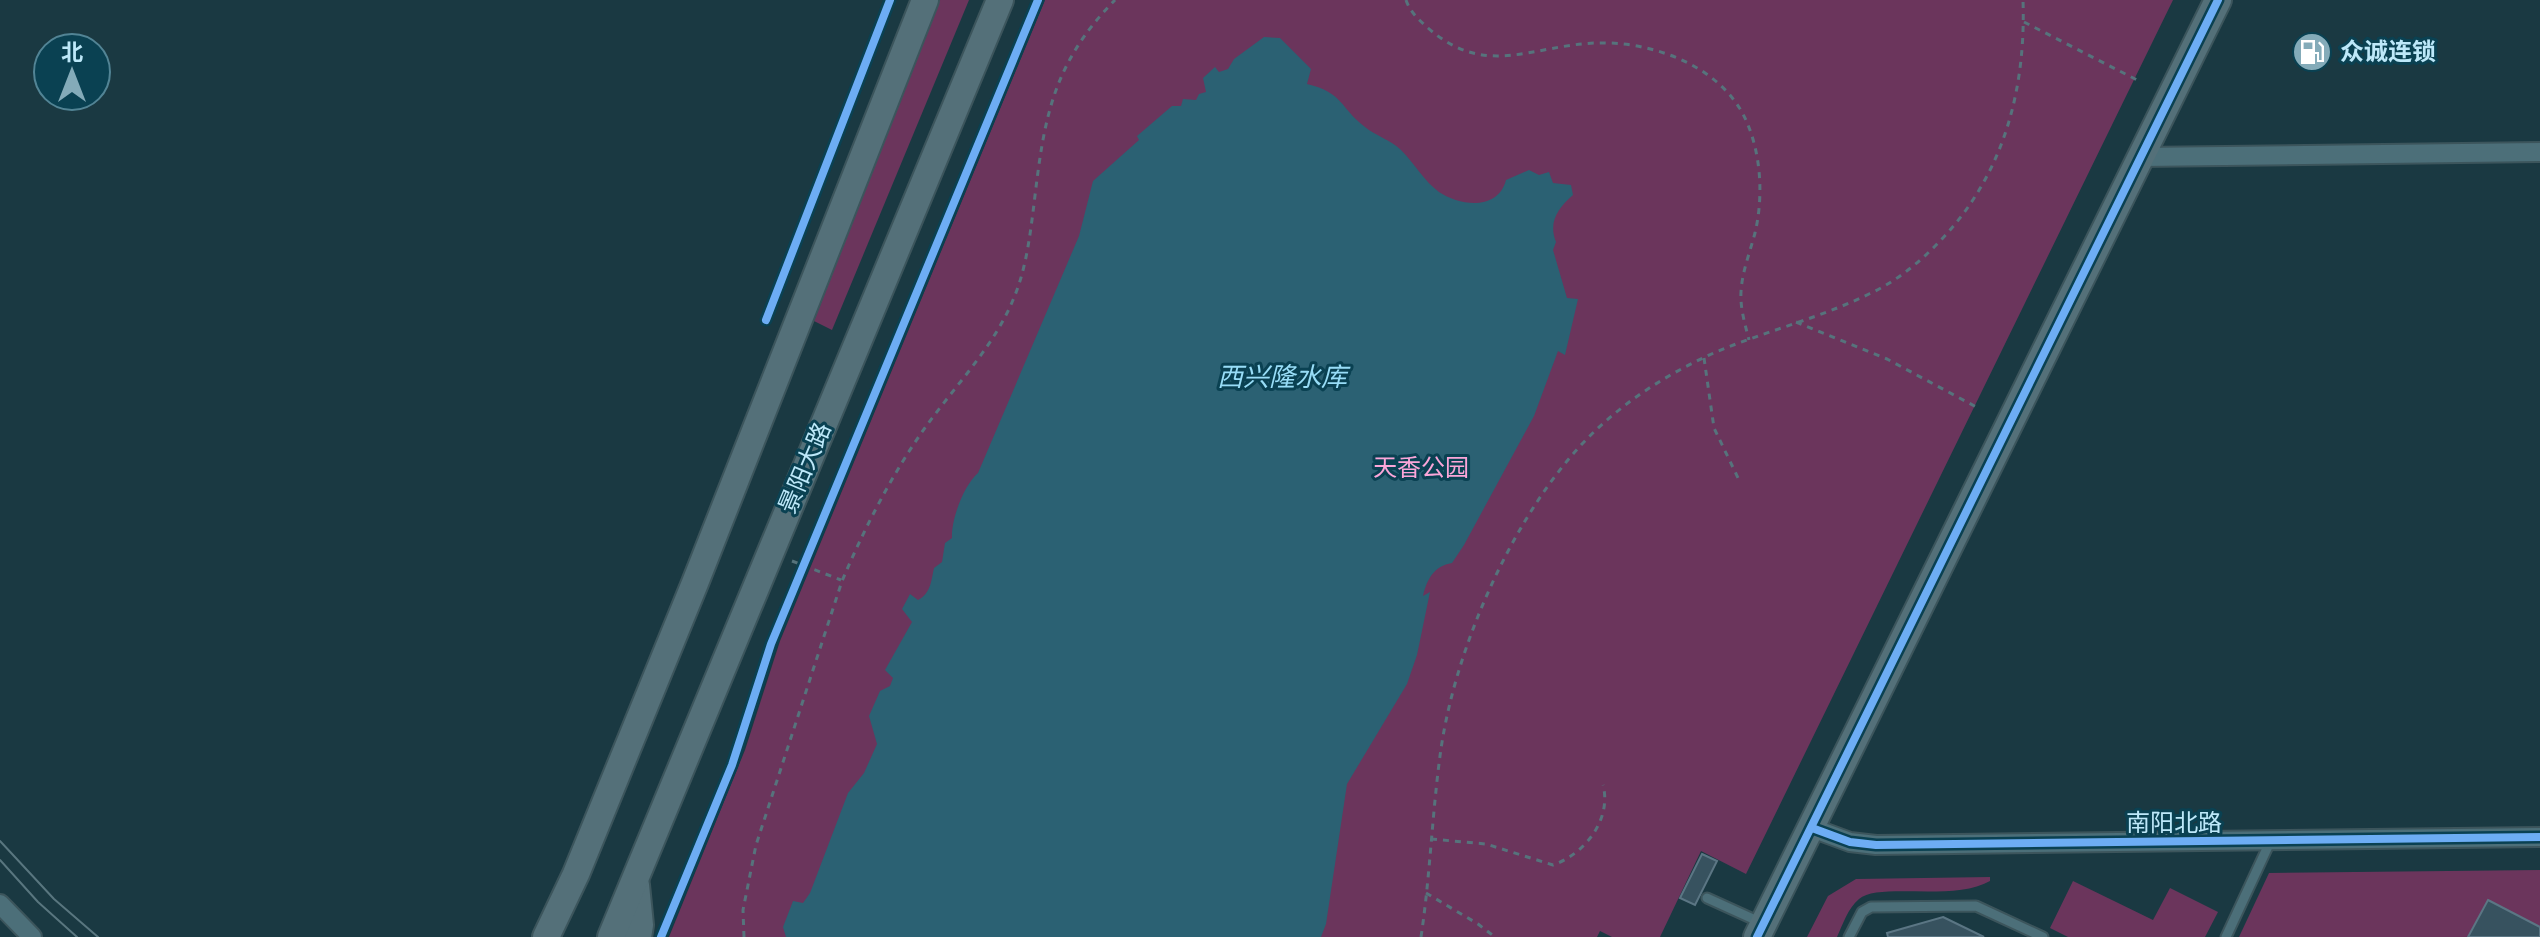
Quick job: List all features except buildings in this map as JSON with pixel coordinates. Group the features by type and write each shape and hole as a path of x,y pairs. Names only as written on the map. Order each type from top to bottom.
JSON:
{"main road":[{"path":"546,937 576,874 695,583 925,0"},
{"name":"景阳大路","path":"611,937 1000,0"},
{"path":"1760,930 2218,0"},
{"path":"635,879 640,925 638,937"}],"street":[{"path":"2140,157 2540,152"},
{"name":"南阳北路","path":"1812,828 1863,845 2540,837"},
{"path":"0,904 32,937"}],"lane":[{"path":"2226,937 2270,842"},
{"path":"1707,898 1760,930"},
{"path":"1849,937 1862,912 1871,907 1964,905 1988,910 2043,937"}],"path":[{"path":"744,937 743,910 756,845 842,581 859,543 912,448 982,352 1013,301 1029,244 1043,128 1049,105 1058,81 1082,38 1115,0"},
{"path":"1406,0 1413,14 1430,30 1458,48 1503,57 1597,43 1625,45 1686,62 1727,94 1743,114 1752,134 1758,168 1758,217 1741,294 1749,340"},
{"path":"1421,937 1445,724 1477,620 1512,544 1557,474 1600,425 1664,378 1704,358 1870,294 1898,278 1924,257 1967,210 1987,180 2010,124 2022,59 2023,0"},
{"path":"2024,22 2141,82"},
{"path":"1796,322 1887,359 1980,409"},
{"path":"1704,358 1714,428 1740,482"},
{"path":"798,578 809,551"},
{"path":"770,552 842,581"},
{"path":"1431,839 1486,844 1553,865 1573,856 1598,827 1606,800 1603,785"},
{"path":"1426,893 1495,937"}],"green space":[{"path":"939,0 969,0 832,330 814,321"},
{"name":"天香公园","path":"1045,0 2173,0 1746,874 1701,851 1660,937 1612,937 1600,931 1597,937 669,937 745,750 780,641"},
{"path":"2540,870 2540,927 2488,900 2468,937 2239,937 2269,873"},
{"path":"1990,877 1990,881 1975,887 1957,890 1869,894 1852,907 1837,937 1807,937 1828,896 1856,879"},
{"path":"2073,881 2153,920 2170,888 2218,912 2205,937 2068,937 2050,928"}],"water":[{"name":"西兴隆水库","path":"1264,37 1280,38 1311,69 1307,84 1335,96 1365,127 1401,150 1429,183 1448,197 1467,203 1487,201 1502,190 1506,180 1529,170 1539,175 1549,172 1553,183 1571,185 1573,195 1559,210 1553,228 1556,242 1553,250 1567,298 1578,299 1565,355 1558,351 1534,416 1464,545 1452,563 1436,570 1427,584 1423,596 1430,592 1417,655 1407,684 1347,784 1326,924 1321,937 786,937 783,927 793,901 803,903 810,893 848,793 864,773 877,744 869,716 880,691 890,686 893,678 885,670 912,622 902,609 910,594 918,600 926,594 934,568 942,562 945,543 952,538 959,503 978,473 1079,236 1093,181 1172,106 1181,106 1183,99 1196,100 1199,94 1206,92 1203,78 1215,67 1219,72 1228,69 1234,59"}],"tram line":[{"path":"0,841 54,899 98,937"},
{"path":"0,860 38,902 77,937"}],"cycle path":[{"path":"766,320 890,0"},
{"path":"661,937 732,765 771,644 1038,0"},
{"path":"1757,937 2218,0"},
{"path":"1812,828 1850,842 1876,845 2540,837"}],"place":[{"name":"众诚连锁","path":"2312,52"}]}
